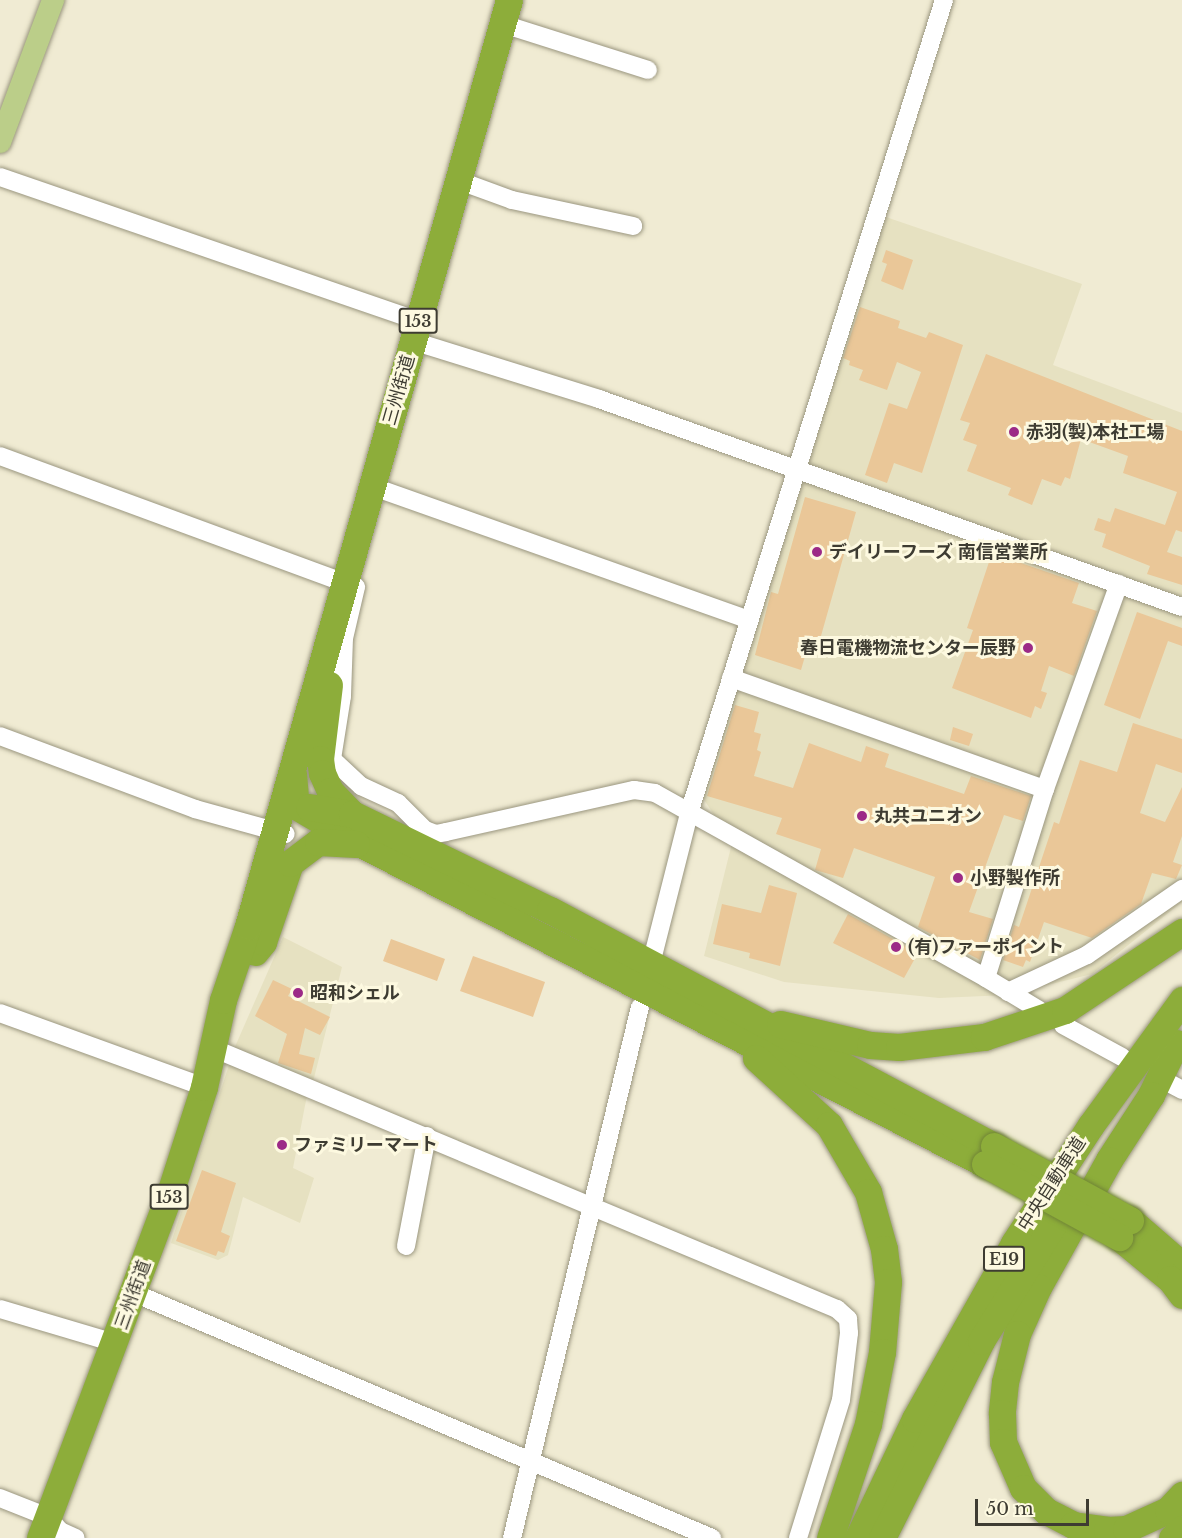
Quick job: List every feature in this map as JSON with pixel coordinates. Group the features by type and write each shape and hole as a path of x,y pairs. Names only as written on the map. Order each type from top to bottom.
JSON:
{"highway":[{"name":"三州街道","path":"44,1528 134,1293 215,1049 255,952 281,833 295,750 460,181 506,12"},
{"name":"三州街道","path":"296,806 329,685 328,642"},
{"path":"329,685 320,759 322,773 330,791 352,814"},
{"path":"281,833 296,806 291,786 295,750"},
{"path":"296,806 352,814 550,910 1125,1229 1182,1265"},
{"path":"296,806 361,844 725,1033 990,1155"},
{"name":"三州街道","path":"215,1049 223,1000 281,833"},
{"path":"255,952 263,942 290,863 318,842 361,844"},
{"path":"746,1017 870,1045 956,1043 1024,1027 1065,1010 1182,932"},
{"name":"中央自動車道","path":"858,1538 915,1419 1014,1243 1091,1125 1182,1000"},
{"path":"725,1033 808,1102 829,1125 868,1192 884,1249 888,1282 882,1352 867,1424 830,1538"},
{"path":"1179,1039 1151,1095 1109,1160 1038,1287 1017,1334 1005,1382 1002,1413 1003,1442 1023,1488 1047,1511 1073,1525 1126,1529 1168,1509 1182,1495"},
{"name":"中央自動車道","path":"882,1538 932,1433 1020,1274 1179,1039"},
{"path":"1125,1229 1170,1279 1182,1296"},
{"path":"1172,1538 1182,1529"}],"main road":[{"path":"0,142 53,0"}],"street":[{"path":"654,952 690,810 794,470 944,0"},
{"path":"506,12 648,69"},
{"path":"0,177 794,470 1182,607"},
{"path":"460,181 512,200 633,226"},
{"path":"0,456 356,587 344,638 342,696 332,759 354,781 405,808 425,830 447,832 634,790 655,793 690,810 1039,1010"},
{"path":"371,486 529,540 749,620"},
{"path":"986,978 1045,789 1119,584"},
{"path":"731,678 1045,789"},
{"path":"0,736 195,809 281,833"},
{"path":"1008,992 1088,955 1182,889"},
{"path":"512,1538 640,1007"},
{"path":"0,1013 204,1087"},
{"path":"1063,1024 1122,1057"},
{"path":"215,1049 837,1309 848,1320 841,1400 798,1538"},
{"path":"406,1246 427,1137"},
{"path":"134,1293 712,1538"},
{"path":"0,1309 115,1343"},
{"path":"0,1498 44,1528 60,1531 76,1538"}],"shaded area":[{"path":"883,216 1082,284 1053,365 1182,413 1182,902 1092,974 1007,995 939,998 784,982 704,956 732,843 703,798"},
{"name":"昭和シェル","path":"283,937 342,967 313,1082 234,1049"},
{"path":"230,1062 308,1090 293,1168 314,1178 300,1223 243,1197 228,1255 218,1260 171,1243"}],"building":[{"path":"886,250 913,260 903,290 881,281 887,264 882,262"},
{"path":"860,307 900,321 898,328 926,338 929,332 963,345 922,473 894,463 887,483 865,475 889,403 907,409 921,372 897,362 887,390 859,380 863,370 849,365 850,361 843,358"},
{"path":"986,354 1182,431 1182,532 1176,530 1167,552 1182,557 1182,585 1147,574 1150,566 1102,547 1106,534 1094,530 1098,518 1110,522 1115,508 1165,525 1177,492 1123,473 1128,456 1081,439 1070,479 1065,477 1061,486 1042,479 1032,505 1008,495 1011,488 967,471 977,445 963,440 970,423 960,420"},
{"name":"デイリーフーズ 南信営業所","path":"805,497 856,512 819,643 810,639 801,670 755,655 771,592 778,594"},
{"name":"春日電機物流センター辰野","path":"992,553 1079,583 1072,603 1097,611 1074,676 1049,666 1041,691 1047,693 1041,709 1035,706 1031,718 952,688 973,630 967,628"},
{"path":"1137,612 1182,628 1182,646 1168,641 1140,719 1104,705"},
{"path":"735,705 759,712 754,732 761,734 757,750 761,752 754,776 793,788 809,743 861,762 866,746 889,754 885,767 964,794 971,776 1031,796 1023,821 1004,815 969,912 993,919 980,960 918,927 935,877 854,848 843,878 815,870 821,849 776,834 782,818 707,796"},
{"path":"1133,723 1182,739 1182,773 1156,764 1140,813 1165,822 1182,787 1182,836 1173,862 1182,865 1176,879 1152,873 1141,904 1092,938 1044,922 1030,962 1026,960 1023,967 1003,960 1014,925 1019,927 1054,822 1059,824 1080,760 1117,772"},
{"path":"953,727 973,734 969,746 950,740"},
{"path":"769,885 797,893 780,966 749,958 750,953 713,944 722,904 761,913"},
{"name":"(有)ファーポイント","path":"848,914 918,953 904,978 833,943"},
{"path":"391,939 445,959 437,981 383,961"},
{"path":"473,956 545,982 533,1017 460,991"},
{"path":"273,980 292,989 288,996 330,1017 320,1035 305,1028 299,1054 315,1058 311,1074 278,1063 287,1034 255,1016"},
{"path":"202,1170 236,1183 221,1232 230,1236 224,1253 218,1251 216,1256 176,1241"}],"place":[{"name":"赤羽(製)本社工場","path":"1014,432"},
{"name":"デイリーフーズ 南信営業所","path":"817,552"},
{"name":"春日電機物流センター辰野","path":"1028,648"},
{"name":"丸共ユニオン","path":"862,816"},
{"name":"小野製作所","path":"958,878"},
{"name":"(有)ファーポイント","path":"896,947"},
{"name":"昭和シェル","path":"298,993"},
{"name":"ファミリーマート","path":"282,1145"}]}
